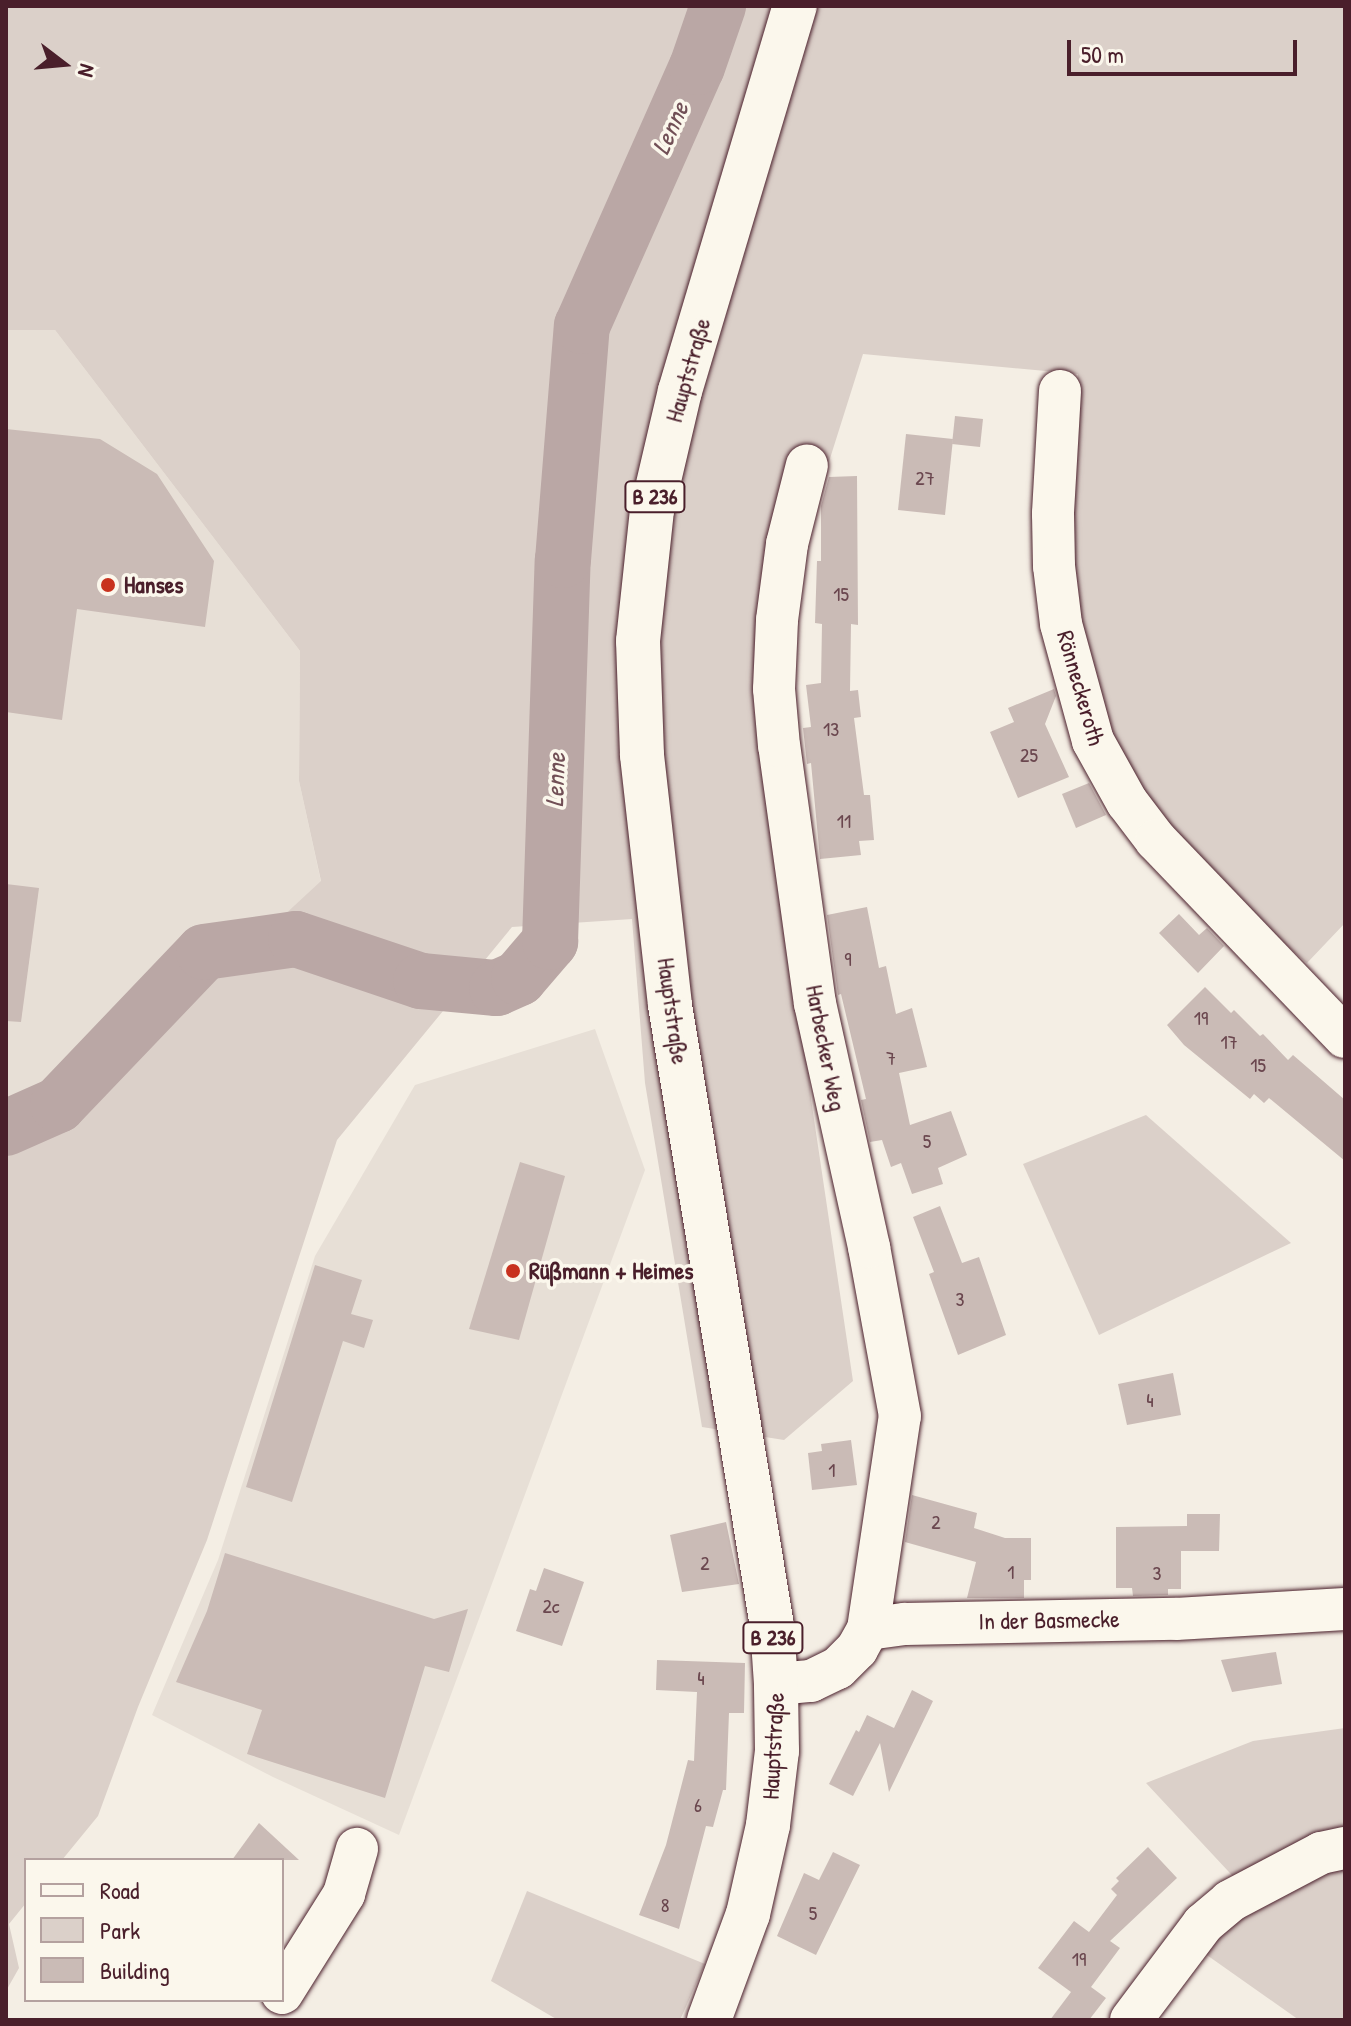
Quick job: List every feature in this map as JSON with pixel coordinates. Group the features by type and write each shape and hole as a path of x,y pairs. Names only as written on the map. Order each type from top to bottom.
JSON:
{"main road":[{"name":"Hauptstraße","path":"709,2020 748,1914 768,1825 777,1751 776,1684 772,1626 670,1005 642,755 638,641 652,510 680,391 795,6"}],"street":[{"name":"Rönneckeroth","path":"1060,391 1053,514 1054,566 1068,653 1093,741 1127,802 1156,840 1345,1037"},
{"name":"Harbecker Weg","path":"807,465 781,583 774,689 815,1004 869,1247 900,1416 868,1629"},
{"name":"In der Basmecke","path":"868,1629 905,1624 1176,1619 1345,1609"},
{"path":"776,1684 826,1676 849,1660 868,1629"},
{"path":"1131,2020 1203,1924 1230,1901 1321,1853 1345,1848"},
{"path":"284,1990 344,1894 357,1849"},
{"path":"265,2020 277,2002"}],"shaded area":[{"path":"6,330 55,330 300,651 299,781 321,882 56,1126 6,1132"},
{"path":"595,1029 645,1170 399,1835 273,1777 152,1715 218,1560 315,1256 415,1085"}],"green space":[{"path":"6,6 1345,6 1345,923 1307,963 1204,877 1098,742 1061,511 1078,374 863,354 809,525 774,689 811,1099 853,1381 784,1440 702,1427 645,1083 632,919 512,927 337,1140 207,1540 138,1707 98,1816 64,1858 24,1858 24,1905 9,1924 19,1968 6,1991 6,1132 56,1126 321,881 299,781 300,651 55,330 6,330"},
{"path":"1146,1115 1291,1243 1099,1335 1023,1164"},
{"path":"1345,1728 1345,2020 1299,2020 1194,1946 1242,1886 1146,1783 1253,1741"},
{"path":"527,1891 705,1964 680,2020 558,2020 491,1981"}],"building":[{"path":"955,416 983,419 980,447 952,444"},
{"name":"Hanses","path":"6,429 100,439 157,474 214,561 205,627 77,609 62,720 6,712"},
{"path":"906,434 953,439 945,515 898,510"},
{"path":"857,476 858,625 851,624 850,691 858,690 861,717 854,718 864,795 870,795 874,840 859,841 861,855 820,859 811,763 807,764 803,728 811,727 806,685 821,683 822,624 815,623 817,561 821,561 821,506 829,477"},
{"path":"1054,689 1056,696 1045,724 1069,777 1018,798 990,732 1014,722 1008,708"},
{"path":"1089,783 1106,815 1076,828 1062,794"},
{"path":"6,884 39,888 21,1022 6,1021"},
{"path":"867,907 879,968 886,966 896,1014 912,1008 927,1067 899,1073 910,1125 951,1111 967,1155 938,1168 943,1184 912,1194 901,1163 891,1167 882,1140 870,1142 861,1100 866,1099 841,994 838,995 827,915"},
{"path":"1179,914 1199,935 1207,928 1224,946 1198,973 1159,933"},
{"path":"1205,987 1231,1013 1234,1010 1260,1036 1263,1034 1288,1060 1293,1055 1345,1100 1345,1161 1269,1098 1264,1103 1254,1094 1250,1099 1184,1045 1167,1025"},
{"name":"Rüßmann + Heimes","path":"520,1162 565,1176 519,1340 469,1329"},
{"path":"940,1206 962,1263 979,1257 1006,1335 958,1355 929,1274 934,1272 913,1217"},
{"path":"315,1265 362,1280 351,1314 373,1320 364,1348 343,1341 292,1502 246,1487"},
{"path":"1173,1373 1181,1415 1127,1425 1118,1384"},
{"path":"851,1440 857,1485 812,1490 808,1453 822,1451 821,1444"},
{"path":"912,1495 977,1513 974,1528 1005,1538 1031,1538 1031,1580 1024,1580 1024,1598 967,1598 976,1562 905,1542"},
{"path":"1187,1514 1220,1514 1219,1551 1181,1551 1181,1589 1168,1589 1168,1595 1133,1596 1132,1588 1116,1588 1116,1527 1187,1526"},
{"path":"726,1522 739,1584 682,1592 670,1535"},
{"path":"225,1553 434,1619 468,1609 449,1672 425,1666 385,1798 247,1754 262,1710 176,1682 207,1611"},
{"path":"544,1568 584,1582 562,1646 516,1631 530,1589 536,1591"},
{"path":"1276,1652 1282,1684 1232,1692 1221,1660"},
{"path":"657,1660 745,1663 744,1713 729,1713 726,1790 723,1790 713,1827 706,1826 679,1929 639,1915 666,1845 688,1760 694,1761 697,1692 656,1690"},
{"path":"912,1690 933,1701 889,1792 880,1743 853,1796 829,1784 867,1715 894,1728"},
{"path":"259,1823 299,1860 284,1858 233,1858"},
{"path":"1148,1847 1177,1878 1110,1941 1120,1948 1091,1987 1106,1998 1089,2020 1050,2020 1071,1992 1038,1968 1074,1921 1089,1932 1117,1895 1111,1889 1119,1881 1116,1878"},
{"path":"833,1852 860,1865 816,1955 777,1936 804,1873 819,1880"}],"waterway":[{"name":"Lenne","path":"6,1128 58,1105 204,952 296,939 421,981 497,988 519,978 550,942 563,560 582,326 697,67 718,6"}],"place":[{"name":"Hanses","path":"108,585"},
{"name":"Rüßmann + Heimes","path":"513,1271"}]}
